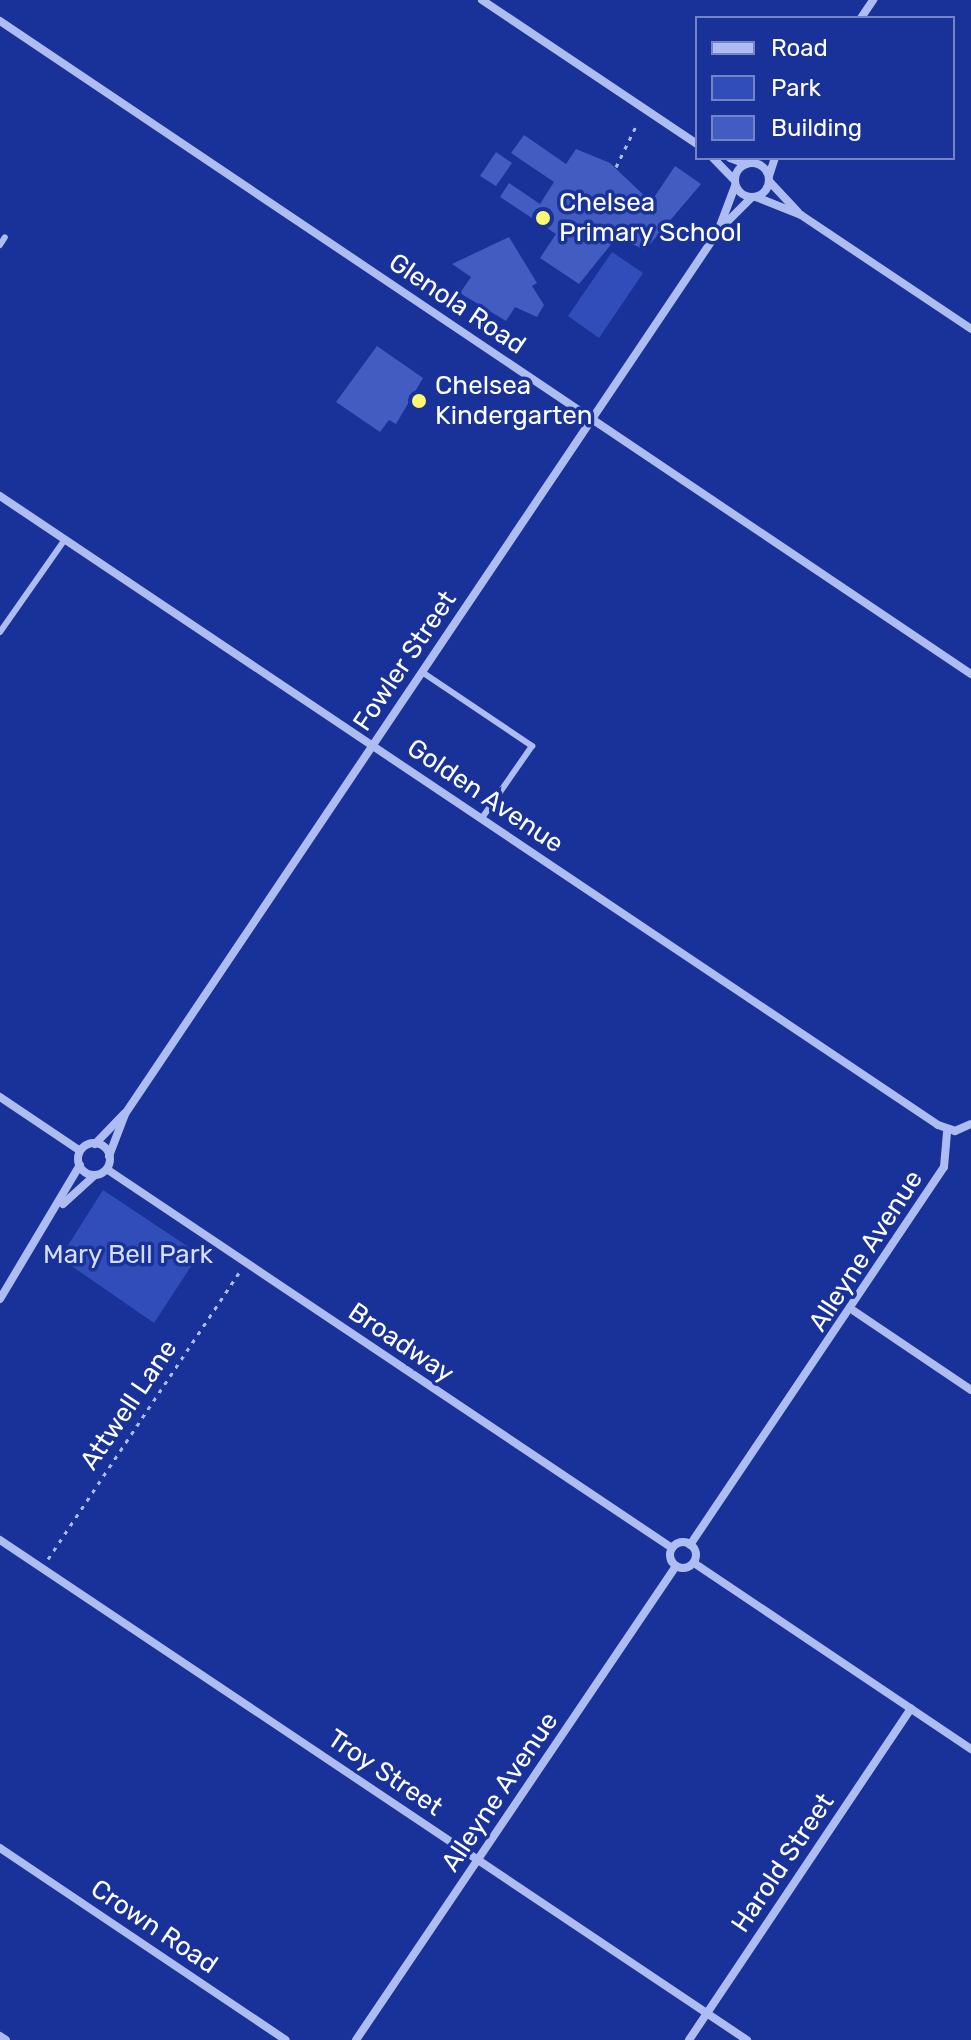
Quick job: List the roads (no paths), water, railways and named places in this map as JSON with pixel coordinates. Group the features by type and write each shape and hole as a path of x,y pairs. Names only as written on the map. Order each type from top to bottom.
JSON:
{"street":[{"path":"482,0 695,143"},
{"name":"Glenola Road","path":"0,21 971,674"},
{"path":"715,160 735,183 754,198 801,215 971,329"},
{"path":"769,179 774,160"},
{"path":"752,162 801,215"},
{"name":"Fowler Street","path":"719,230 735,183 752,162"},
{"name":"Fowler Street","path":"95,1144 125,1114 719,230 754,198 769,179"},
{"name":"Golden Avenue","path":"0,496 947,1130"},
{"path":"0,1097 79,1150"},
{"name":"Fowler Street","path":"109,1156 125,1114"},
{"path":"947,1130 971,1124"},
{"name":"Alleyne Avenue","path":"690,1545 854,1311 944,1167 947,1130"},
{"path":"63,1204 95,1175 108,1170 109,1156 95,1144 79,1150"},
{"path":"0,1299 63,1204 80,1165 79,1150"},
{"path":"80,1165 95,1175"},
{"name":"Broadway","path":"108,1170 672,1548"},
{"path":"854,1311 971,1390"},
{"name":"Troy Street","path":"0,1540 747,2040"},
{"path":"694,1563 690,1545 672,1548 676,1566 694,1563 971,1749"},
{"name":"Alleyne Avenue","path":"356,2040 676,1566"},
{"name":"Harold Street","path":"689,2040 911,1709"},
{"name":"Crown Road","path":"0,1848 286,2040"},
{"path":"0,2036 6,2040"}],"lane":[{"path":"0,245 5,237"},
{"path":"0,632 65,539"},
{"path":"422,672 532,746 482,818"}],"place":[{"name":"Chelsea Primary School","path":"543,218"},
{"name":"Chelsea Kindergarten","path":"419,401"}],"park label":[{"name":"Mary Bell Park","path":"128,1255"}]}
